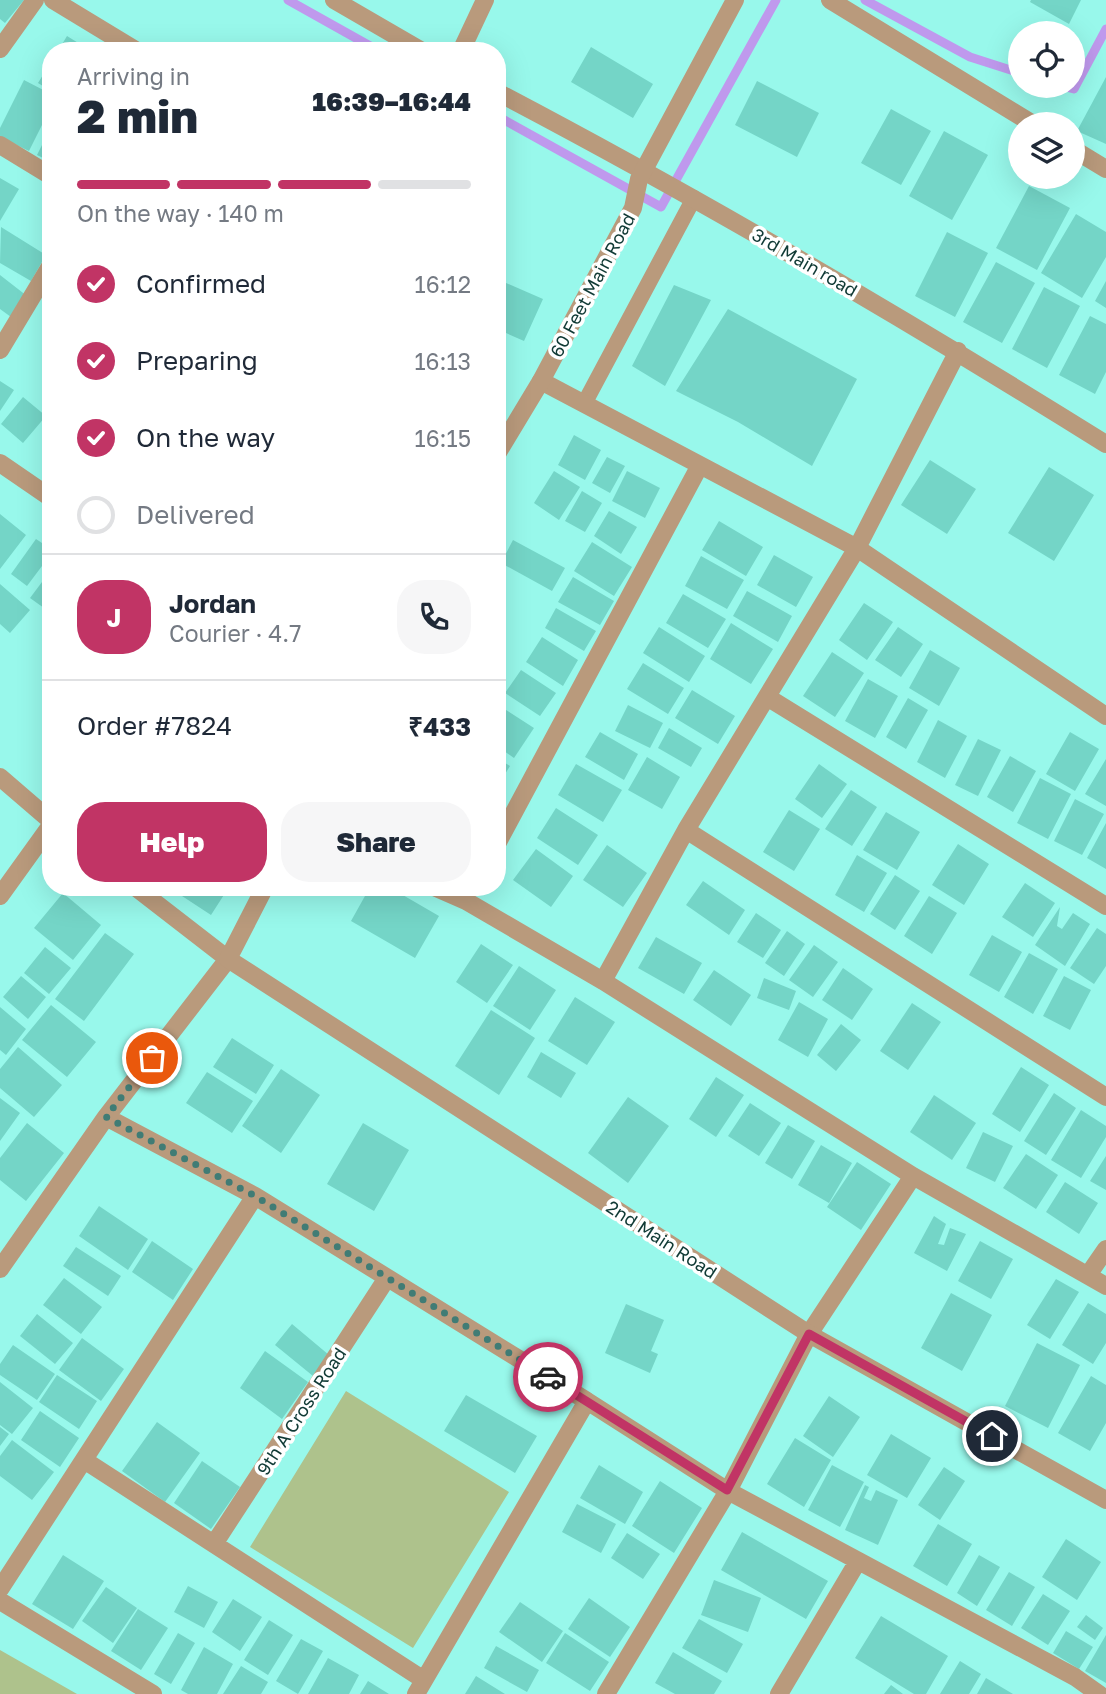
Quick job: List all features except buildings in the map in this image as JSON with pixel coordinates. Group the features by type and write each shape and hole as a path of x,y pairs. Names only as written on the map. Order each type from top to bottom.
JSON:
{"street":[{"path":"0,49 35,0"},
{"path":"53,0 123,42"},
{"path":"334,0 406,42"},
{"path":"465,42 485,0"},
{"name":"60 Feet Main Road","path":"506,439 541,381 633,208 642,174 735,0"},
{"path":"830,0 1013,112"},
{"name":"3rd Main road","path":"506,97 642,174 661,178 958,351 1106,444"},
{"path":"0,145 42,171"},
{"path":"1085,156 1106,169"},
{"path":"0,350 42,280"},
{"path":"603,981 686,830 857,548 958,351"},
{"path":"541,381 699,467 857,548 1106,716"},
{"path":"0,463 42,492"},
{"path":"506,827 699,467"},
{"path":"767,697 1106,906"},
{"path":"0,777 42,815"},
{"path":"686,830 1106,1097"},
{"path":"0,896 42,836"},
{"name":"2nd Main Road","path":"147,896 228,959 809,1334 1106,1500"},
{"path":"0,1269 106,1117 228,959 260,896"},
{"path":"473,896 914,1176 1106,1286"},
{"path":"106,1117 255,1196 727,1490 1074,1677 1099,1694"},
{"path":"606,1694 727,1490 809,1334 914,1176"},
{"path":"0,1589 255,1196"},
{"path":"1088,1275 1106,1250"},
{"name":"9th A Cross Road","path":"214,1544 387,1278"},
{"path":"84,1460 214,1544 420,1687 587,1401"},
{"path":"779,1694 858,1561"},
{"path":"0,1601 153,1694"}],"lane":[{"path":"584,404 690,195"}],"green space":[{"path":"346,1391 509,1492 413,1648 250,1547"},
{"path":"0,1650 77,1694 0,1694"}],"waterway":[{"path":"288,0 363,42"},
{"path":"506,121 661,207 776,0"},
{"path":"865,0 970,57 1008,69"},
{"path":"1085,68 1106,29"}],"way so far":[{"path":"152,1058 106,1117 255,1196 548,1377"}],"route":[{"path":"548,1377 727,1490 809,1334 992,1436"}]}
